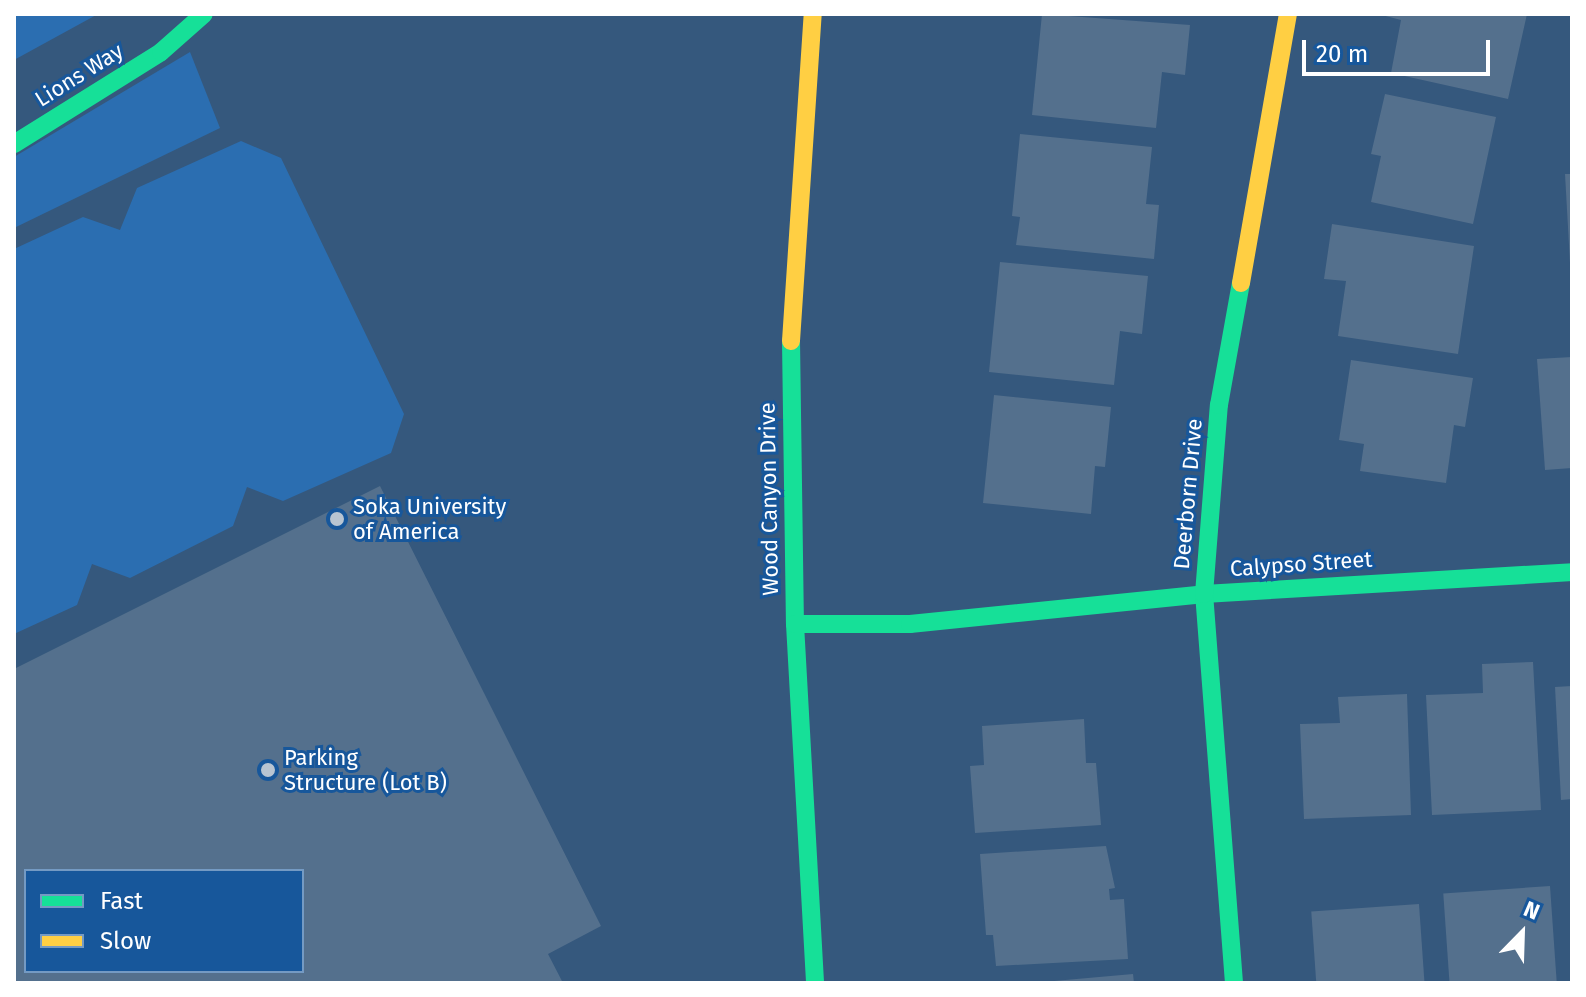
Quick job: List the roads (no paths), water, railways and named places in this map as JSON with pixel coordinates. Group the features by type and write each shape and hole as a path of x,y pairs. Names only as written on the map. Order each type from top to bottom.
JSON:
{"street":[{"name":"Lions Way","path":"14,144 161,52 204,14"},
{"name":"Wood Canyon Drive","path":"813,14 791,347 795,624 815,983"},
{"name":"Deerborn Drive","path":"1234,983 1204,594 1219,405 1288,14"},
{"name":"Calypso Street","path":"795,624 910,624 1204,594 1572,572"}],"place":[{"name":"Soka University of America","path":"337,519"},
{"name":"Parking Structure (Lot B)","path":"268,770"}]}
